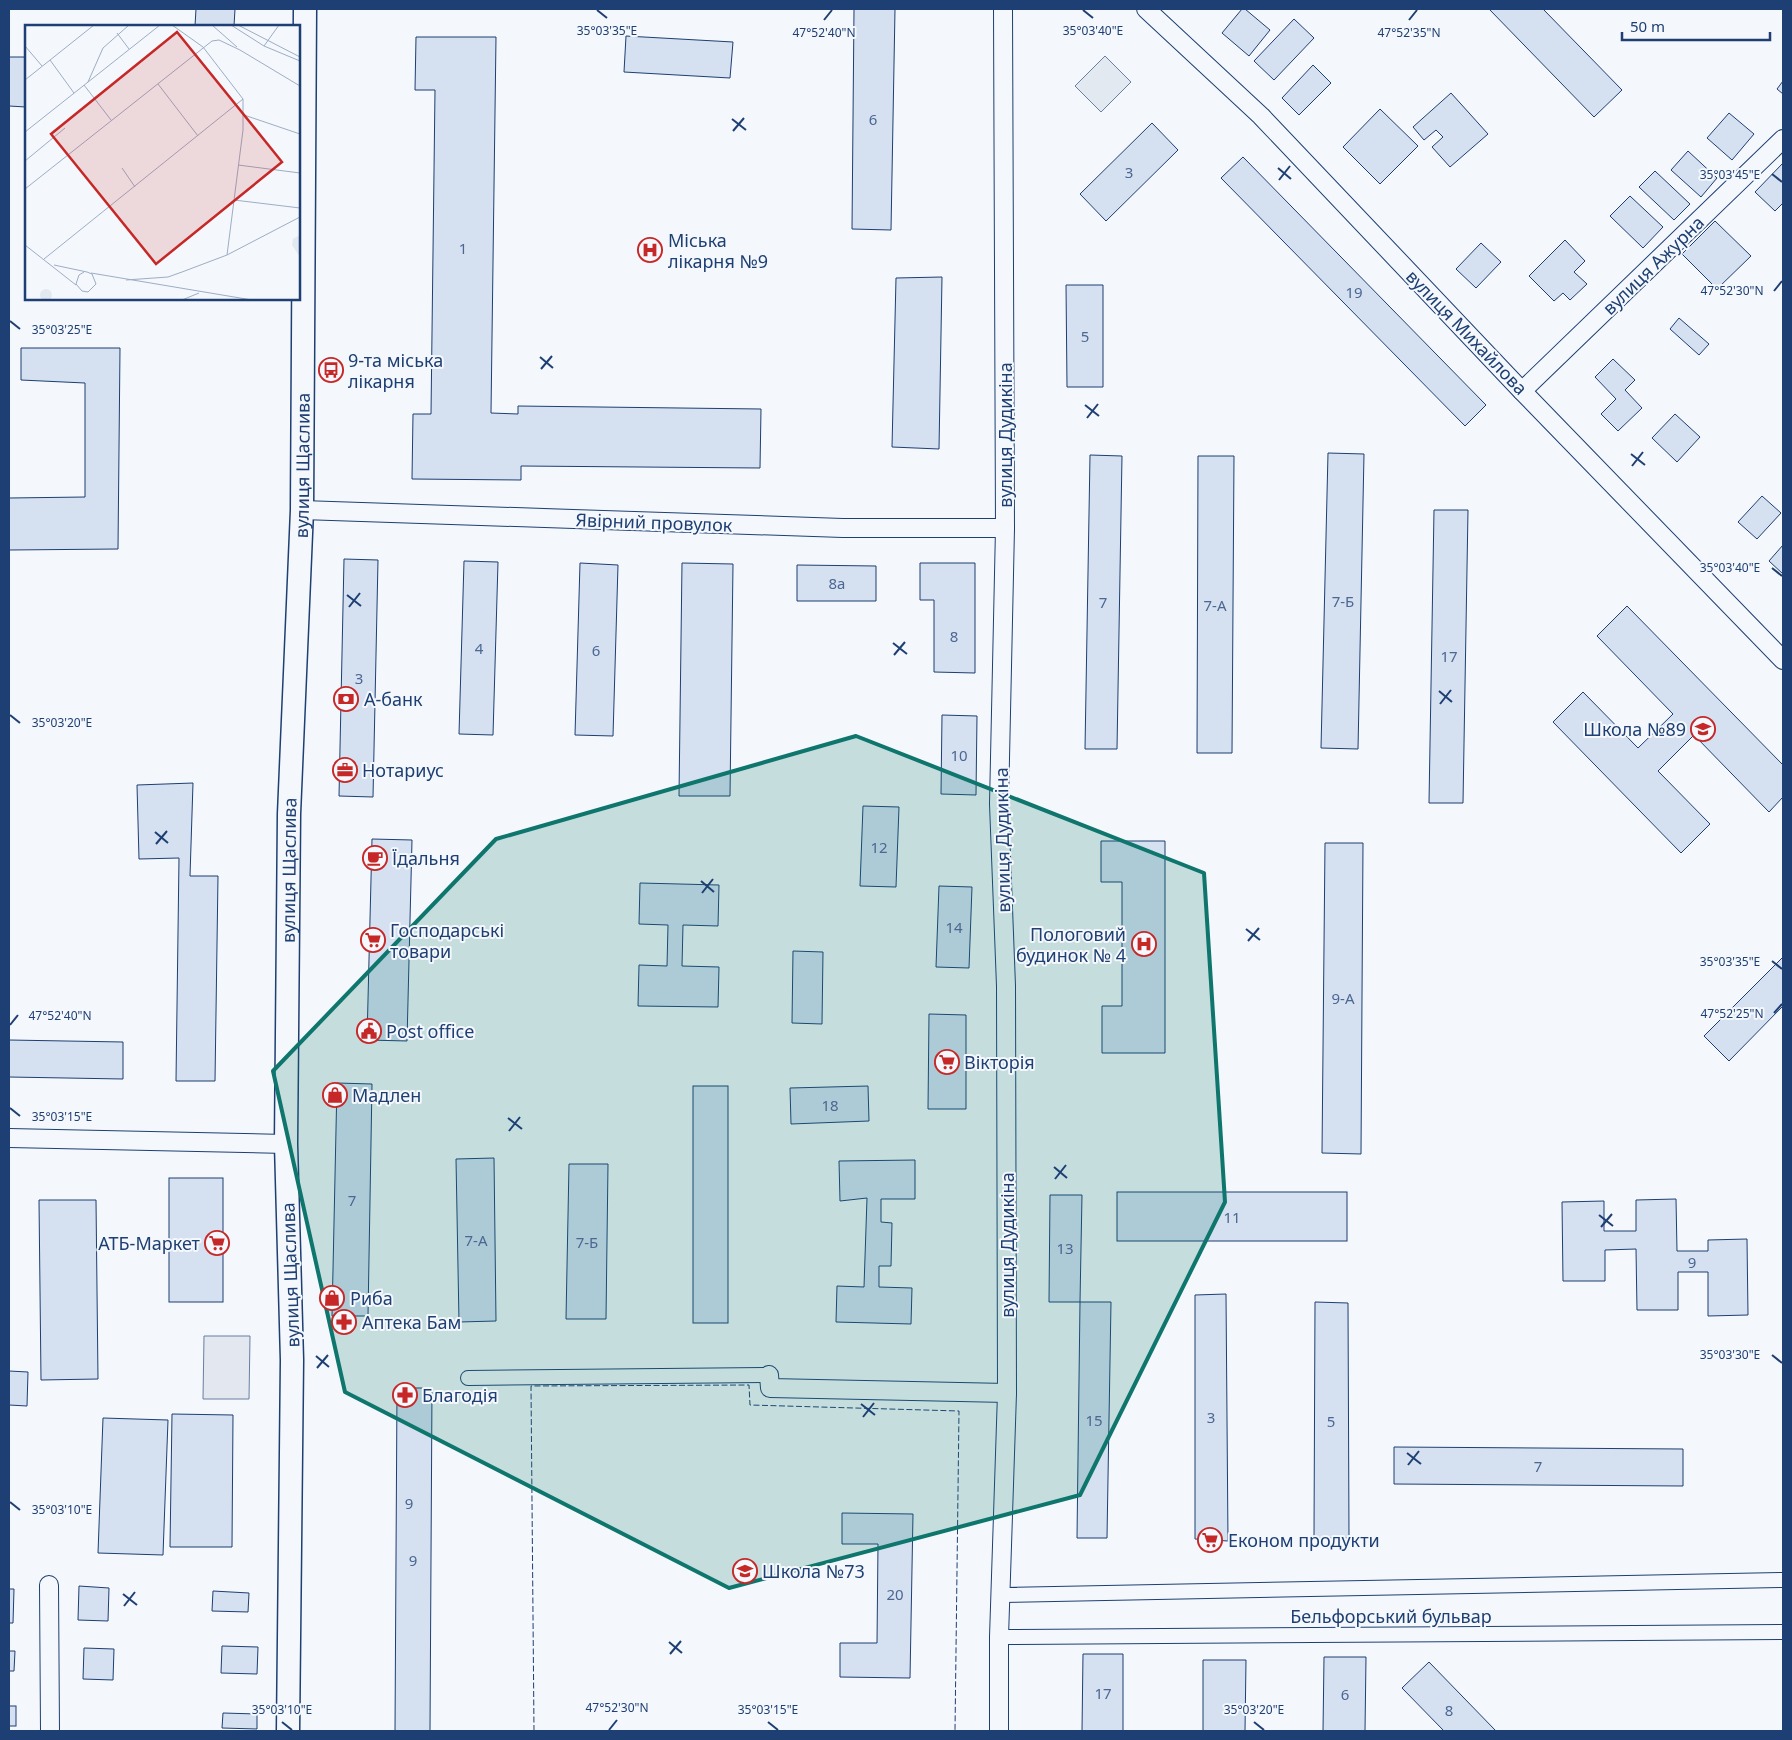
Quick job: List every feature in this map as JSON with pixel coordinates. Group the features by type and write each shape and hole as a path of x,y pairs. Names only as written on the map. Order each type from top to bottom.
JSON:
{"street":[{"name":"вулиця Щаслива","path":"288,1731 292,1360 286,1144 289,814 302,510 304,9"},
{"name":"вулиця Дудикіна","path":"999,1731 999,1637 1007,1393 1006,986 999,804 1005,528 1003,9"},
{"name":"вулиця Михайлова","path":"1146,9 1261,116 1522,391 1783,660"},
{"name":"вулиця Ажурна","path":"1522,391 1783,139"},
{"name":"Явірний провулок","path":"302,510 833,528 1005,528"},
{"path":"9,1138 286,1144"},
{"path":"468,1378 769,1375 770,1388 1007,1393"},
{"name":"Бельфорський бульвар","path":"1000,1595 1783,1580"},
{"path":"48,1585 50,1731"},
{"name":"Бельфорський бульвар","path":"999,1637 1783,1632"}],"highlighted area":[{"path":"856,736 1204,873 1225,1202 1080,1495 729,1588 345,1392 273,1071 496,839"}],"shaded area":[{"path":"1105,56 1131,82 1101,112 1075,86"},
{"path":"204,1336 250,1336 249,1399 203,1399"}],"building":[{"path":"196,9 235,9 234,25 195,25"},
{"path":"854,9 895,9 891,230 852,229"},
{"path":"1242,9 1245,9 1270,30 1249,56 1222,33"},
{"path":"1489,9 1543,9 1622,90 1594,117"},
{"path":"1294,19 1314,38 1274,80 1254,61"},
{"path":"626,36 733,42 730,78 624,72"},
{"path":"416,37 496,37 491,413 518,414 518,406 761,409 760,468 521,466 521,480 412,479 413,414 431,414 435,90 415,90"},
{"path":"9,57 25,57 25,107 9,106"},
{"path":"1313,65 1331,83 1299,115 1282,98"},
{"path":"1783,81 1783,94 1777,89"},
{"path":"1451,93 1488,134 1450,167 1432,147 1443,137 1436,130 1424,140 1413,127"},
{"path":"1380,109 1418,146 1380,184 1343,147"},
{"path":"1729,113 1754,134 1732,160 1707,138"},
{"path":"1152,123 1178,150 1106,221 1080,194"},
{"path":"1688,151 1717,178 1701,197 1671,170"},
{"path":"1243,157 1486,405 1465,426 1221,178"},
{"path":"1783,163 1783,203 1775,211 1755,192"},
{"path":"1655,171 1690,204 1674,220 1639,187"},
{"path":"1630,196 1663,227 1643,248 1610,216"},
{"path":"1715,221 1751,256 1717,289 1682,254"},
{"path":"1565,240 1585,261 1574,272 1587,284 1570,300 1563,293 1554,301 1529,276"},
{"path":"1481,243 1501,262 1476,288 1456,269"},
{"path":"942,277 939,449 892,447 896,278"},
{"path":"1066,285 1103,285 1103,387 1067,387"},
{"path":"1679,318 1709,344 1699,355 1670,329"},
{"path":"21,348 120,348 118,549 9,550 9,498 85,497 85,383 21,380"},
{"path":"1613,359 1635,380 1625,390 1642,408 1618,431 1601,414 1616,399 1595,377"},
{"path":"1675,414 1700,437 1677,462 1652,438"},
{"path":"1328,453 1364,454 1358,749 1321,748"},
{"path":"1090,455 1122,456 1117,749 1085,749"},
{"path":"1198,456 1234,456 1232,753 1197,753"},
{"path":"1762,496 1781,513 1757,539 1738,522"},
{"path":"1434,510 1468,510 1463,803 1429,803"},
{"path":"1783,545 1783,574 1769,561"},
{"path":"344,559 378,560 373,797 339,796"},
{"path":"464,561 498,562 493,735 459,734"},
{"path":"580,563 618,565 613,736 575,735"},
{"path":"682,563 733,564 730,796 679,796"},
{"path":"920,563 975,563 975,673 934,672 934,600 920,600"},
{"path":"797,565 876,566 876,601 797,601"},
{"name":"Школа №89","path":"1627,606 1783,765 1783,797 1769,812 1694,735 1658,771 1710,824 1681,853 1553,722 1583,692 1638,748 1673,714 1597,636"},
{"path":"942,715 977,716 976,795 941,794"},
{"path":"193,783 190,876 218,876 215,1081 176,1081 179,858 139,859 137,785"},
{"path":"863,806 899,807 896,887 860,886"},
{"path":"372,839 412,840 407,1041 367,1040"},
{"name":"Пологовий будинок № 4","path":"1101,841 1165,841 1165,1053 1102,1053 1102,1006 1122,1006 1122,882 1101,882"},
{"path":"1325,843 1363,843 1361,1154 1322,1153"},
{"path":"640,883 719,885 718,926 683,925 682,966 719,967 718,1007 638,1006 639,965 667,966 668,925 639,924"},
{"path":"939,886 972,887 969,968 936,967"},
{"path":"793,951 823,952 822,1024 792,1023"},
{"path":"1783,957 1783,1006 1729,1061 1704,1036"},
{"name":"Вікторія","path":"929,1014 966,1015 966,1109 928,1109"},
{"path":"9,1040 123,1042 123,1079 9,1077"},
{"path":"337,1083 372,1084 368,1316 332,1316"},
{"path":"693,1086 728,1086 728,1323 693,1323"},
{"path":"868,1086 869,1121 791,1124 790,1088"},
{"path":"494,1158 496,1321 459,1322 456,1159"},
{"path":"915,1160 915,1199 881,1199 881,1222 892,1223 891,1266 879,1266 879,1287 912,1288 911,1324 836,1322 837,1286 864,1287 867,1198 840,1201 839,1161"},
{"path":"569,1164 608,1164 606,1319 566,1319"},
{"path":"169,1178 223,1178 223,1302 169,1302"},
{"path":"1117,1192 1347,1192 1347,1241 1117,1241"},
{"path":"1050,1195 1082,1195 1080,1302 1049,1302"},
{"path":"1676,1199 1677,1251 1708,1251 1708,1240 1747,1239 1748,1315 1708,1316 1708,1272 1678,1272 1678,1310 1637,1310 1636,1249 1605,1250 1605,1281 1563,1281 1562,1202 1604,1201 1604,1231 1636,1231 1636,1200"},
{"path":"39,1200 96,1200 98,1379 41,1380"},
{"path":"1226,1294 1228,1541 1195,1539 1195,1295"},
{"path":"1080,1302 1111,1302 1107,1538 1077,1538"},
{"path":"1315,1302 1348,1303 1349,1538 1314,1538"},
{"path":"9,1371 28,1372 27,1406 9,1405"},
{"path":"397,1388 432,1388 430,1731 395,1731"},
{"path":"172,1414 233,1415 232,1547 170,1547"},
{"path":"103,1418 168,1420 163,1555 98,1553"},
{"path":"1394,1447 1683,1449 1683,1486 1394,1484"},
{"path":"842,1513 913,1514 910,1678 840,1677 840,1643 877,1643 878,1544 842,1544"},
{"path":"79,1586 109,1588 108,1621 78,1620"},
{"path":"9,1589 14,1589 13,1623 9,1623"},
{"path":"213,1591 249,1593 248,1612 212,1611"},
{"path":"222,1646 258,1647 257,1674 221,1673"},
{"path":"84,1648 114,1649 113,1680 83,1679"},
{"path":"9,1651 15,1651 14,1671 9,1671"},
{"path":"1083,1654 1123,1654 1123,1731 1082,1731"},
{"path":"1324,1657 1366,1657 1365,1731 1323,1731"},
{"path":"1203,1660 1246,1660 1245,1731 1203,1731"},
{"path":"1429,1662 1496,1731 1444,1731 1402,1688"},
{"path":"9,1706 16,1706 16,1726 9,1726"},
{"path":"223,1713 257,1714 257,1729 222,1728"}],"fence":[{"path":"534,1731 531,1386 749,1385 750,1405 959,1411 955,1731"}],"place":[{"name":"Міська лікарня №9","path":"650,250"},
{"name":"9-та міська лікарня","path":"331,370"},
{"name":"А-банк","path":"346,699"},
{"name":"Школа №89","path":"1703,729"},
{"name":"Нотариус","path":"345,770"},
{"name":"Їдальня","path":"375,858"},
{"name":"Господарські товари","path":"373,940"},
{"name":"Пологовий будинок № 4","path":"1144,944"},
{"name":"Post office","path":"369,1031"},
{"name":"Вікторія","path":"947,1062"},
{"name":"Мадлен","path":"335,1095"},
{"name":"АТБ-Маркет","path":"217,1243"},
{"name":"Риба","path":"332,1298"},
{"name":"Аптека Бам","path":"344,1322"},
{"name":"Благодія","path":"405,1395"},
{"name":"Економ продукти","path":"1210,1540"},
{"name":"Школа №73","path":"745,1571"}]}
